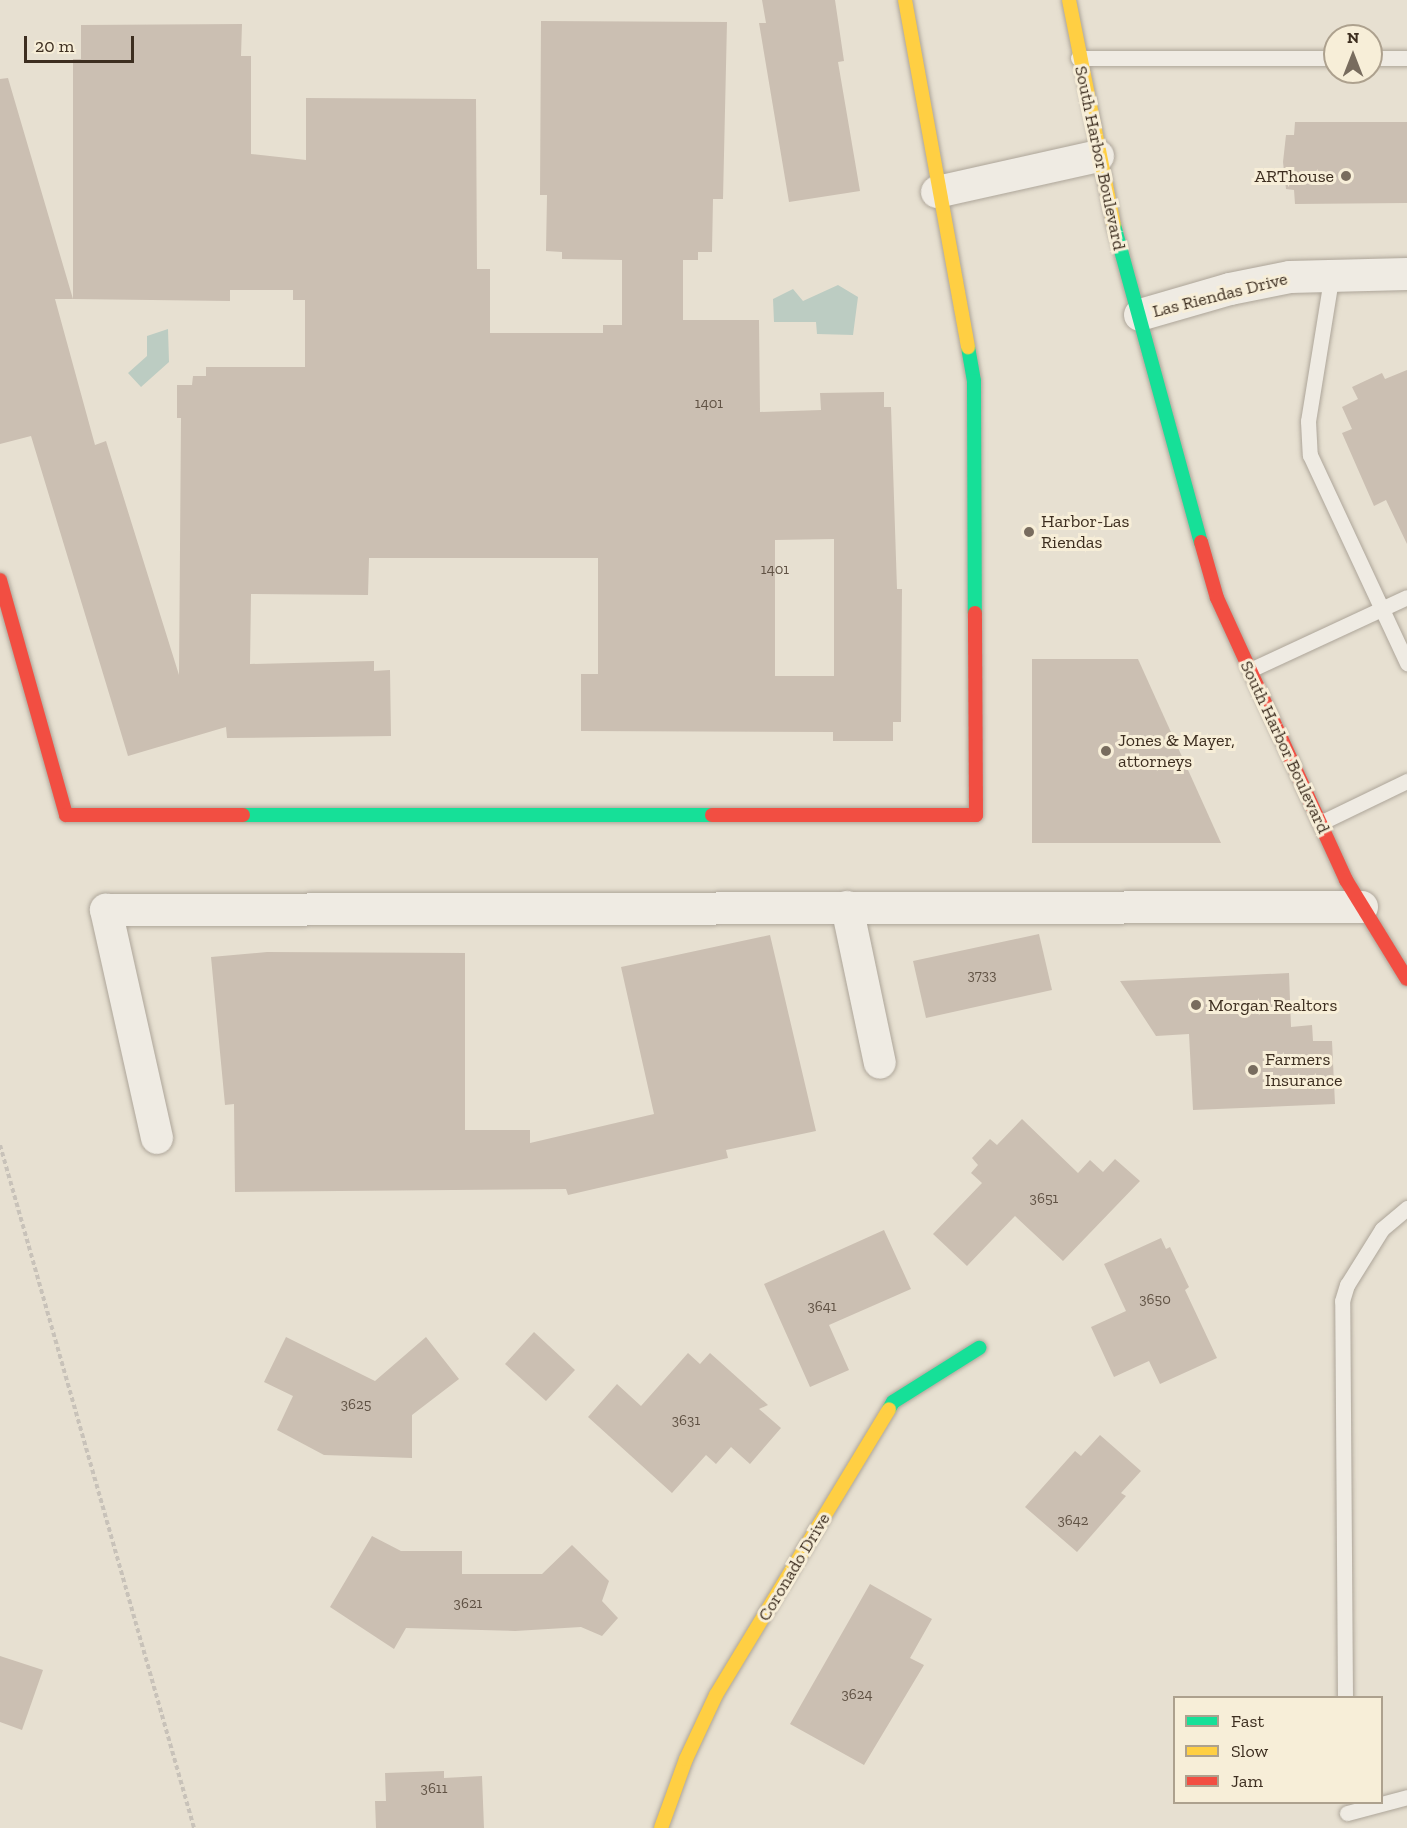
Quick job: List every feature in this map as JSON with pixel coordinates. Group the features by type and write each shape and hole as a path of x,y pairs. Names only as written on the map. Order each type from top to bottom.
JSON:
{"street":[{"path":"0,580 66,814 976,814 974,381 905,0"},
{"name":"South Harbor Boulevard","path":"1069,0 1098,156 1189,504 1217,598 1320,823 1362,907 1401,954 1407,979"},
{"path":"938,192 1098,156"},
{"name":"Las Riendas Drive","path":"1140,315 1256,282 1332,273 1407,274"},
{"path":"847,907 880,1063"},
{"path":"157,1138 106,910 1362,907"},
{"name":"Coronado Drive","path":"662,1828 686,1759 716,1695 893,1402 979,1348"}],"lane":[{"path":"1078,58 1323,58"},
{"path":"1383,58 1407,58"},
{"path":"1332,273 1308,421 1310,455 1407,663"},
{"path":"1250,670 1407,597"},
{"path":"1320,823 1407,781"},
{"path":"1345,1696 1342,1301 1347,1285 1382,1229 1407,1208"},
{"path":"1347,1815 1407,1797"}],"path":[{"path":"0,1145 194,1828"}],"shaded area":[{"path":"838,285 858,297 853,335 817,334 816,322 774,322 773,299 793,289 803,301"},
{"path":"168,329 169,362 141,387 128,373 147,356 147,336"}],"building":[{"path":"762,0 835,0 844,61 838,62 860,191 789,202 759,23 766,23"},
{"path":"541,21 727,22 723,199 713,199 712,252 698,252 698,260 683,260 683,320 759,320 760,412 821,410 820,393 884,392 884,407 891,407 897,589 902,589 901,722 893,722 893,741 833,741 833,732 581,731 581,674 598,674 598,558 369,558 368,595 251,594 250,664 374,661 374,671 390,670 391,736 227,738 226,727 128,756 31,436 0,444 0,79 8,78 73,299 73,59 81,59 81,25 242,24 241,56 251,56 251,154 306,160 306,98 476,99 477,269 490,269 490,333 603,333 603,325 622,325 622,260 562,259 562,252 546,251 547,195 540,195","holes":["230,290 293,290 293,300 305,300 305,367 206,367 206,376 193,376 192,385 177,385 177,418 181,418 179,675 106,441 95,445 55,299 230,301","834,539 834,676 775,676 775,540"]},
{"name":"ARThouse","path":"1295,122 1407,122 1407,203 1295,204 1294,190 1286,189 1283,162 1286,135 1294,135"},
{"path":"1407,370 1407,544 1386,500 1374,506 1342,433 1352,429 1342,407 1358,399 1352,387 1382,373 1385,379"},
{"name":"Jones & Mayer, attorneys","path":"1032,659 1138,659 1221,843 1032,843"},
{"path":"1039,934 1052,990 926,1018 913,961"},
{"path":"770,935 816,1131 726,1150 728,1158 568,1195 566,1189 235,1192 234,1104 225,1105 211,957 267,952 465,953 465,1130 530,1130 530,1143 654,1114 621,967"},
{"path":"1289,973 1291,1027 1312,1025 1313,1041 1332,1041 1335,1104 1193,1110 1189,1034 1156,1036 1120,981"},
{"path":"1022,1119 1078,1173 1090,1160 1103,1172 1115,1159 1140,1181 1063,1261 1015,1216 967,1266 933,1234 982,1183 971,1173 978,1165 972,1158 990,1139 997,1145"},
{"path":"884,1230 911,1289 829,1325 849,1370 810,1387 764,1284"},
{"path":"1161,1238 1166,1249 1170,1247 1189,1287 1185,1290 1217,1358 1160,1384 1149,1361 1114,1377 1091,1327 1126,1311 1104,1264"},
{"path":"534,1332 575,1370 546,1401 505,1364"},
{"path":"286,1337 375,1381 426,1337 459,1379 412,1415 412,1458 324,1455 277,1430 293,1396 264,1382"},
{"path":"688,1353 700,1364 710,1353 768,1405 759,1409 781,1428 750,1464 731,1447 716,1464 706,1455 672,1493 588,1417 617,1384 641,1406"},
{"path":"1100,1435 1141,1471 1121,1493 1126,1496 1077,1552 1025,1507 1075,1451 1081,1456"},
{"path":"372,1536 401,1551 462,1551 462,1574 542,1574 572,1545 609,1581 602,1601 618,1618 602,1636 581,1627 515,1631 406,1628 394,1649 330,1607"},
{"path":"870,1584 932,1619 910,1658 924,1665 864,1765 790,1724"},
{"path":"0,1656 43,1670 22,1730 0,1722"},
{"path":"444,1771 444,1778 482,1776 484,1828 376,1828 375,1801 386,1801 385,1773"}],"traffic: fast":[{"path":"1114,225 1201,542"},
{"path":"968,347 974,381 975,613"},
{"path":"243,815 712,815"},
{"path":"889,1409 893,1402 979,1348"}],"traffic: slow":[{"path":"905,0 968,347"},
{"path":"1069,0 1114,225"},
{"path":"661,1828 686,1759 716,1695 889,1409"}],"traffic: jam":[{"path":"1201,542 1217,598 1346,880 1407,979"},
{"path":"0,580 66,815 243,815"},
{"path":"712,815 976,815 975,613"}],"place":[{"name":"ARThouse","path":"1346,176"},
{"name":"Harbor-Las Riendas","path":"1029,532"},
{"name":"Jones & Mayer, attorneys","path":"1106,751"},
{"name":"Morgan Realtors","path":"1196,1005"},
{"name":"Farmers Insurance","path":"1253,1070"}]}
